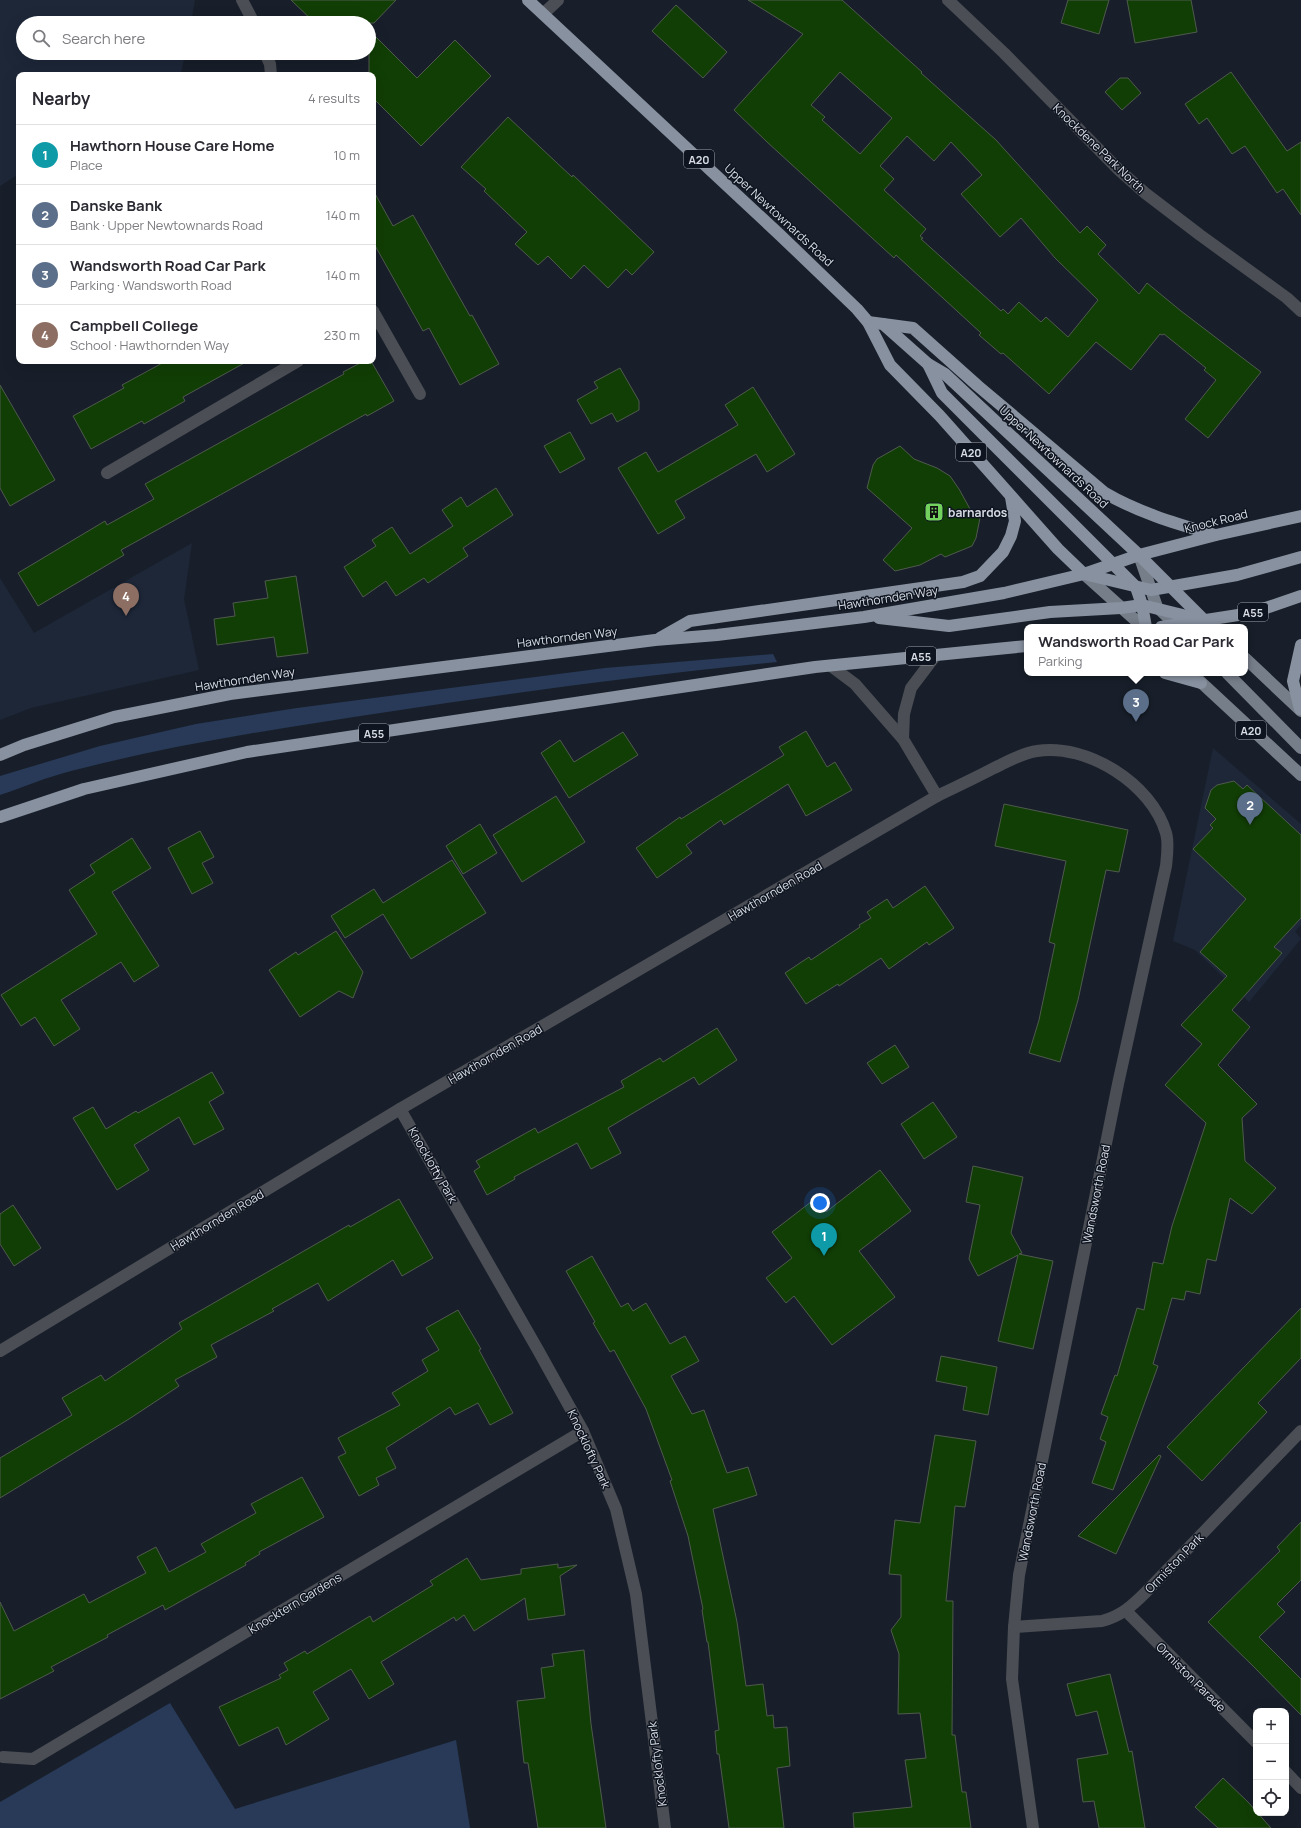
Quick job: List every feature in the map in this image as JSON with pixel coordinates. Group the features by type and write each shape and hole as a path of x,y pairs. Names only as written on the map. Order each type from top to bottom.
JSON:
{"highway":[{"name":"Upper Newtownards Road","path":"528,0 780,235 868,322 890,365 940,416 1058,549 1084,574"},
{"path":"868,322 913,328 978,386 1106,493 1176,523 1216,535"},
{"name":"Upper Newtownards Road","path":"883,324 928,364 945,374 1139,556 1208,623"},
{"path":"928,364 942,393 1136,587 1142,605 1145,624"},
{"path":"655,640 690,621 963,582 980,576 1003,552 1011,536 1015,521 1011,496"},
{"name":"Knock Road","path":"1139,556 1216,535 1301,516"},
{"name":"Hawthornden Way","path":"0,755 114,717 230,694 655,640 717,635 864,617 1004,593 1084,574 1139,556"},
{"path":"1084,574 1151,590 1237,575 1301,557"},
{"name":"A55","path":"1198,624 1250,613 1301,596"},
{"path":"864,617 948,626 1050,612 1121,608 1142,605 1157,607 1208,623"},
{"path":"1300,710 1292,681 1301,645"},
{"name":"A55","path":"0,817 84,789 248,752 831,666 1024,646"},
{"path":"1175,676 1201,683"}],"main road":[{"path":"1139,556 1157,607 1175,624"},
{"name":"Upper Newtownards Road","path":"1084,574 1140,624"},
{"path":"1248,661 1300,710"},
{"name":"A20","path":"1194,676 1301,776"},
{"path":"1230,676 1301,748"}],"street":[{"path":"242,0 250,16"},
{"path":"543,14 558,0"},
{"name":"Knockdene Park North","path":"948,0 1004,53 1119,170 1144,193 1287,298 1301,311"},
{"path":"268,60 271,72"},
{"path":"376,316 420,394"},
{"path":"107,472 293,364"},
{"path":"903,739 904,714 911,688 936,655"},
{"path":"831,666 855,684 903,739 937,796"},
{"name":"Wandsworth Road","path":"937,796 1010,760 1036,751 1055,750 1075,753 1095,759 1116,772 1136,788 1155,808 1166,833 1166,866 1164,883 1118,1084 1019,1574 1014,1627 1012,1679 1033,1828"},
{"name":"Hawthornden Road","path":"0,1351 400,1109 937,796"},
{"name":"Knocklofty Park","path":"400,1109 583,1431 616,1509 636,1594 664,1828"},
{"name":"Knocktern Gardens","path":"3,1757 33,1759 583,1431"},
{"name":"Ormiston Park","path":"1014,1627 1102,1621 1115,1618 1126,1611 1301,1431"},
{"name":"Ormiston Parade","path":"1126,1611 1253,1739"},
{"path":"1289,1775 1301,1788"}],"shaded area":[{"path":"0,0 195,0 192,16 16,16 16,60 184,60 182,72 16,72 16,176 0,186"},
{"path":"192,543 184,599 199,670 31,708 0,720 0,578 34,633"},
{"path":"773,654 777,662 680,672 533,691 228,737 110,761 44,779 0,795 0,776 100,746 196,724 297,708 605,668"},
{"path":"1213,748 1301,824 1301,925 1295,931 1301,939 1249,1002 1195,950 1173,941"},
{"path":"170,1703 235,1809 456,1740 470,1828 0,1828 0,1802"}],"building":[{"path":"291,0 396,0 376,21 376,16 308,16"},
{"path":"748,0 842,0 996,140 1080,233 1087,226 1106,245 1098,254 1139,294 1147,283 1261,372 1208,438 1185,419 1216,380 1204,370 1206,368 1164,334 1160,334 1131,370 1096,342 1049,394 1003,353 1001,354 979,335 981,333 896,255 894,258 734,110 803,34","holes":["840,72 892,118 860,154 822,120 825,117 811,105","907,136 934,161 951,142 982,175 961,194 1000,237 1021,218 1055,258 1098,300 1068,337 1046,317 1041,322 1019,302 1008,314 1003,309 1001,311 921,239 923,238 920,236 926,229 884,190 894,179 880,166"]},
{"path":"1068,0 1109,0 1099,34 1061,23"},
{"path":"1127,0 1191,0 1197,32 1135,43"},
{"path":"676,5 727,52 703,78 652,31"},
{"path":"376,37 417,78 455,40 491,76 421,146 376,101 376,72 369,72 369,60 376,60"},
{"path":"1231,72 1287,151 1301,142 1301,215 1283,189 1277,193 1245,146 1232,154 1207,118 1199,124 1185,104"},
{"path":"1120,78 1128,78 1141,93 1122,110 1105,92"},
{"path":"508,117 572,177 573,175 654,252 632,275 626,269 608,288 584,265 571,279 548,256 538,265 515,244 527,232 484,191 486,189 461,167"},
{"path":"376,195 393,226 413,215 499,364 460,385 429,328 423,331 376,247"},
{"path":"160,364 243,364 183,397 185,401 144,424 142,421 91,449 73,416 124,388 122,385"},
{"path":"358,364 373,364 394,401 367,416 366,414 121,550 124,555 38,606 18,573 105,521 107,525 154,499 145,484 344,374 343,372"},
{"path":"620,368 639,401 639,410 617,422 612,413 591,424 577,400 598,388 594,382"},
{"path":"0,385 55,480 10,506 0,488"},
{"path":"753,387 795,454 767,472 756,454 675,501 685,518 658,534 618,468 646,452 658,472 738,425 725,405"},
{"path":"570,432 585,459 560,473 544,446"},
{"name":"barnardos","path":"900,446 914,459 937,468 950,476 970,509 980,518 976,538 972,546 945,557 941,554 920,565 895,571 883,560 912,528 867,488 873,465 877,459"},
{"path":"496,488 513,515 463,548 468,556 428,583 424,578 396,596 386,581 363,597 344,567 376,546 372,540 392,527 410,554 453,526 442,510 461,497 467,507"},
{"path":"296,576 308,653 277,657 274,637 217,645 214,619 235,616 233,603 268,598 265,581"},
{"path":"806,731 827,767 835,762 852,790 806,816 788,784 724,825 721,820 686,845 692,853 657,878 636,848 680,817 681,819 784,755 779,747"},
{"path":"623,732 638,755 569,798 541,753 560,740 574,762"},
{"path":"1234,781 1243,789 1247,785 1301,835 1301,918 1274,947 1282,953 1232,1010 1250,1027 1218,1065 1257,1104 1242,1118 1245,1161 1276,1188 1252,1214 1230,1198 1216,1261 1207,1259 1200,1294 1186,1291 1184,1300 1172,1298 1153,1364 1158,1366 1113,1490 1092,1483 1106,1442 1100,1439 1108,1417 1101,1414 1115,1375 1117,1376 1137,1308 1144,1310 1153,1262 1163,1264 1172,1226 1206,1123 1165,1085 1202,1044 1181,1025 1227,976 1200,952 1246,899 1193,849 1213,828 1210,825 1216,819 1205,808 1211,790 1217,785"},
{"path":"556,796 585,842 522,882 493,835"},
{"path":"1004,804 1128,830 1119,872 1106,870 1078,1000 1060,1062 1029,1053 1039,1020 1055,944 1049,942 1066,861 995,846"},
{"path":"480,824 497,853 463,874 446,846"},
{"path":"200,831 214,857 202,863 213,883 192,894 168,848"},
{"path":"132,838 151,868 112,892 159,966 134,982 121,962 61,1000 80,1029 54,1046 35,1017 21,1026 1,995 97,934 69,890 95,873 90,865"},
{"path":"452,860 486,913 411,959 383,914 345,938 331,916 374,889 383,903"},
{"path":"925,886 954,928 929,945 927,942 889,969 881,958 839,986 838,984 806,1004 785,973 809,957 811,960 860,927 859,925 871,918 867,912 887,899 893,908"},
{"path":"336,931 363,972 353,998 339,991 300,1017 269,970 296,952 298,955"},
{"path":"717,1028 737,1060 699,1085 694,1077 608,1128 621,1153 591,1169 577,1143 514,1177 515,1179 487,1195 474,1171 480,1167 476,1161 535,1128 538,1133 624,1087 621,1081 660,1058 663,1062"},
{"path":"895,1045 909,1067 882,1084 867,1063"},
{"path":"212,1072 224,1093 209,1102 224,1129 194,1145 179,1117 134,1145 149,1170 117,1190 73,1118 93,1107 106,1129 136,1111 138,1113"},
{"path":"933,1102 957,1137 924,1159 901,1124"},
{"path":"973,1166 1023,1177 1011,1233 1022,1253 1019,1254 1053,1261 1033,1349 998,1341 1018,1255 978,1276 969,1259 980,1205 966,1202"},
{"path":"880,1170 911,1211 859,1251 895,1297 832,1345 794,1296 786,1303 766,1278 792,1258 772,1232 816,1198 826,1212"},
{"path":"399,1199 433,1258 402,1276 393,1260 328,1301 318,1283 272,1309 274,1311 211,1345 217,1357 175,1380 179,1386 129,1419 0,1498 0,1458 72,1415 62,1398 101,1375 105,1381 182,1329 179,1323 349,1225 350,1227"},
{"path":"13,1205 41,1248 14,1266 0,1244 0,1214"},
{"path":"592,1256 621,1307 628,1303 633,1311 646,1303 670,1344 685,1336 699,1361 671,1376 692,1414 704,1410 727,1473 748,1467 757,1495 713,1509 737,1622 746,1686 763,1684 767,1716 773,1715 774,1728 787,1727 790,1766 777,1768 784,1828 729,1828 719,1754 717,1754 715,1731 719,1730 703,1609 688,1536 670,1481 672,1480 646,1409 614,1350 610,1352 593,1323 595,1322 566,1271"},
{"path":"1301,1308 1301,1358 1258,1403 1267,1412 1202,1481 1167,1447"},
{"path":"458,1310 481,1349 479,1350 513,1413 490,1425 478,1403 455,1415 450,1407 386,1448 396,1468 376,1478 379,1485 359,1496 338,1457 346,1453 338,1438 400,1405 392,1393 428,1371 422,1360 439,1350 426,1328"},
{"path":"941,1356 997,1367 988,1415 963,1410 967,1387 936,1381"},
{"path":"935,1435 976,1441 965,1507 955,1506 946,1601 953,1601 952,1735 955,1735 962,1792 966,1792 971,1828 854,1828 853,1813 912,1807 905,1760 926,1758 920,1713 898,1714 899,1654 891,1630 901,1617 901,1575 889,1574 895,1520 920,1523"},
{"path":"1159,1455 1161,1456 1116,1554 1078,1536"},
{"path":"302,1477 324,1517 259,1552 260,1554 245,1563 246,1565 165,1610 163,1605 107,1635 108,1637 51,1667 54,1671 0,1699 0,1602 14,1631 84,1594 89,1603 146,1573 137,1557 156,1547 169,1572 206,1552 201,1544 256,1513 251,1504"},
{"path":"1301,1522 1301,1580 1277,1604 1285,1612 1259,1637 1301,1679 1301,1715 1208,1622 1280,1551 1277,1547"},
{"path":"467,1558 481,1580 521,1574 521,1569 558,1564 558,1568 577,1565 560,1576 565,1615 528,1620 525,1598 474,1631 464,1615 456,1621 454,1617 381,1662 394,1684 369,1699 351,1669 313,1692 329,1719 286,1745 278,1727 239,1746 219,1707 281,1678 279,1675 288,1670 284,1663 305,1651 307,1654 370,1616 373,1622 433,1585 430,1581"},
{"path":"584,1650 591,1724 606,1828 538,1828 528,1763 524,1763 517,1701 545,1698 541,1668 554,1666 552,1654"},
{"path":"1110,1674 1129,1752 1132,1751 1145,1828 1099,1828 1094,1801 1083,1802 1077,1759 1108,1754 1097,1711 1076,1716 1067,1684"},
{"path":"1223,1778 1253,1808 1253,1816 1260,1816 1271,1828 1218,1828 1195,1807"}],"place":[{"name":"barnardos","path":"934,512"},
{"name":"Campbell College","path":"126,616"},
{"name":"Wandsworth Road Car Park","path":"1136,722"},
{"name":"Danske Bank","path":"1250,825"},
{"name":"Hawthorn House Care Home","path":"824,1256"}]}
